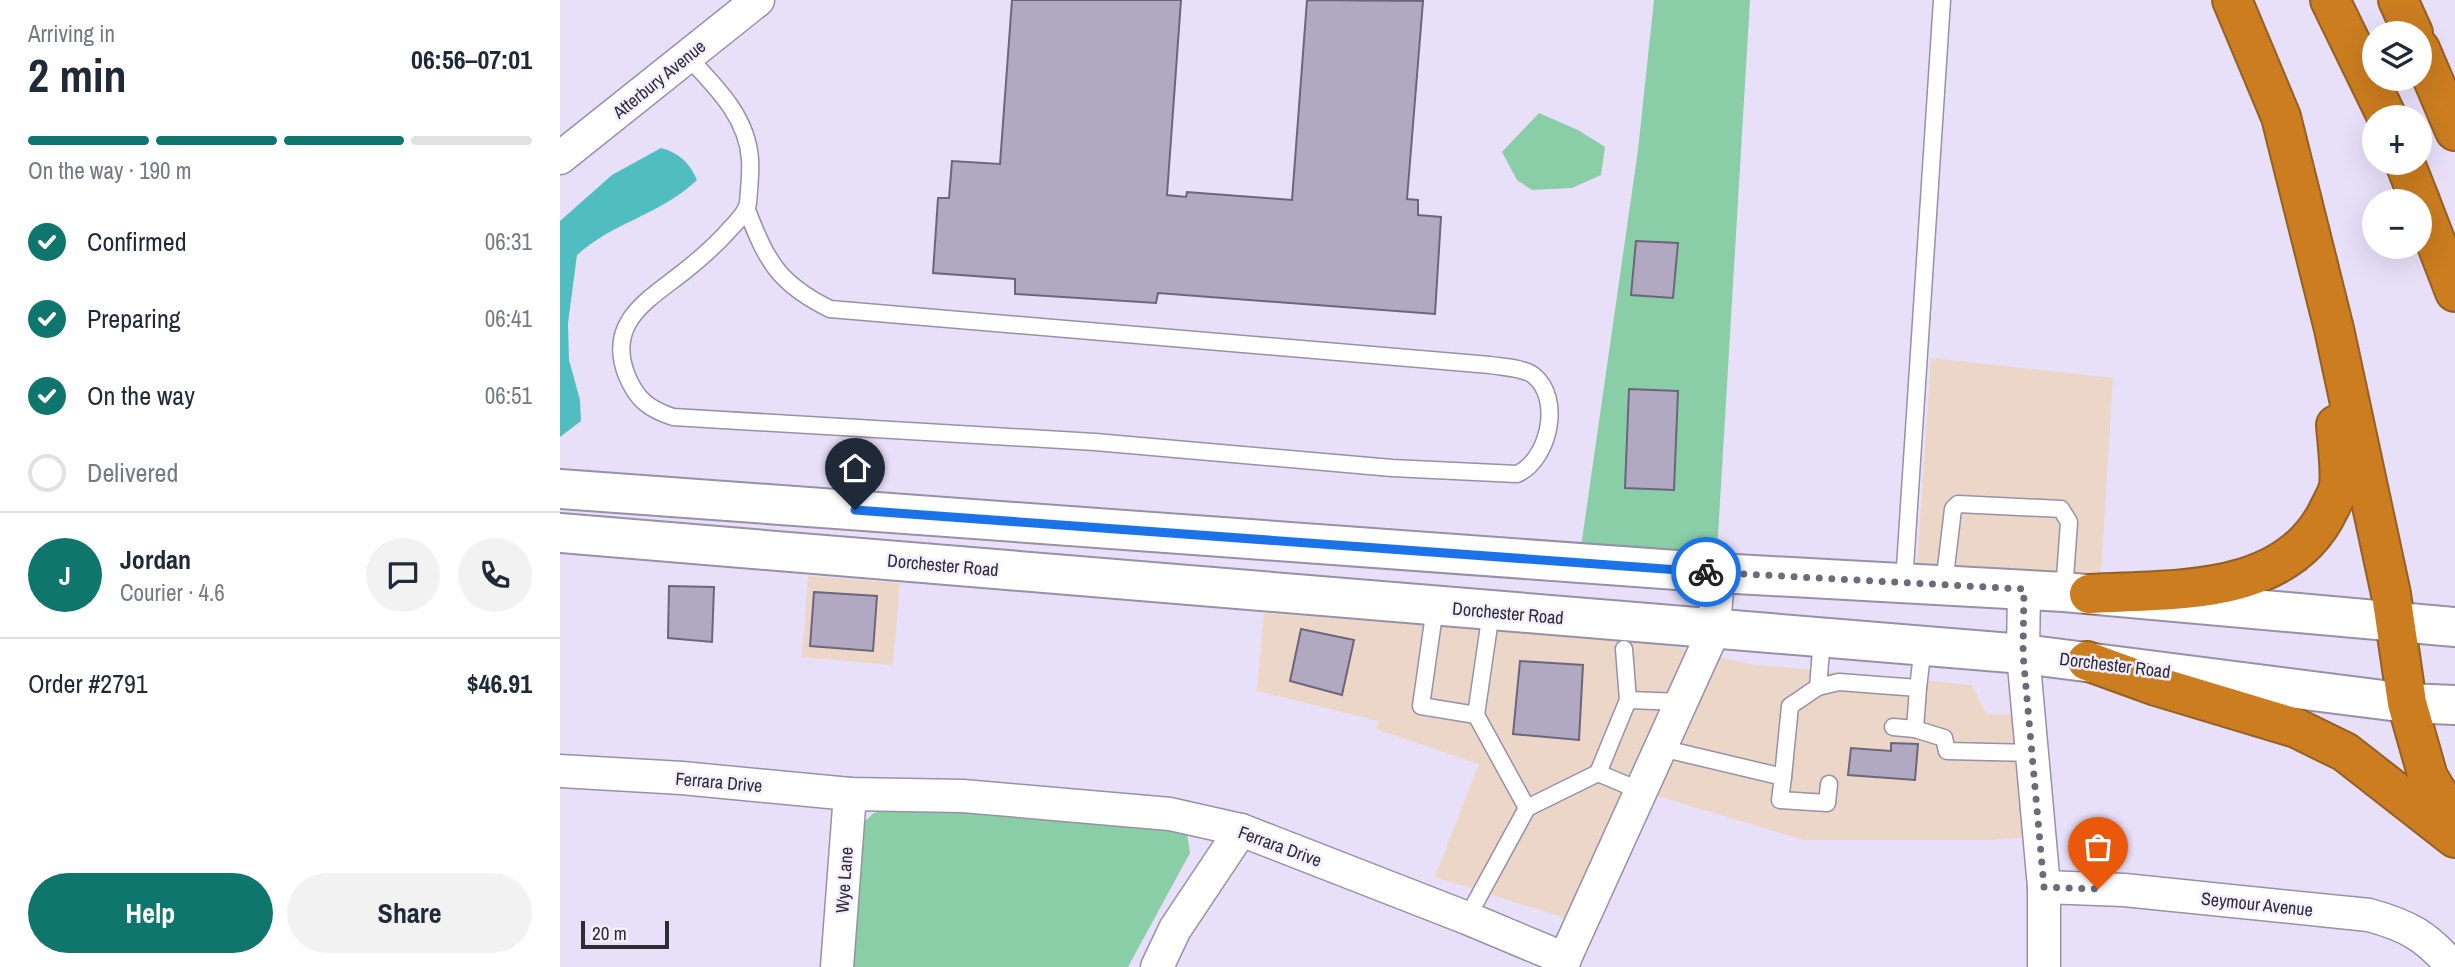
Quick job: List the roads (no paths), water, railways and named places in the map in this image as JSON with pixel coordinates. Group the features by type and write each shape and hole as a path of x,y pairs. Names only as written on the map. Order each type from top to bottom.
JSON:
{"highway":[{"path":"2232,0 2281,117 2334,329 2397,622 2407,703 2428,778 2455,822"},
{"path":"2330,0 2381,105"},
{"path":"2398,0 2408,21"},
{"path":"2432,77 2455,131"},
{"path":"2432,232 2455,292"},
{"path":"2076,593 2199,588 2245,579 2288,560 2320,528 2339,488 2336,426 2329,378 2334,329"},
{"path":"2087,661 2156,687 2296,728 2345,752 2455,838"}],"main road":[{"path":"560,489 1718,573 2024,589 2455,627"},
{"name":"Dorchester Road","path":"560,533 2023,654 2407,703 2455,705"}],"street":[{"name":"Atterbury Avenue","path":"560,158 758,0"},
{"name":"Ferrara Drive","path":"560,771 682,778 850,794 963,796 1170,814 1241,830 1467,918 1563,963 1714,630 1718,573"},
{"path":"2024,589 2023,654 2044,887 2044,967"},
{"name":"Wye Lane","path":"837,967 850,794"},
{"path":"1157,967 1175,929 1241,830"},
{"name":"Seymour Avenue","path":"2044,887 2124,890 2369,915 2401,924 2433,945 2453,967"}],"lane":[{"path":"1904,583 1942,0"},
{"path":"688,56 724,95 743,129 750,158 747,210 761,247 779,275 806,297 830,309 1490,365 1532,373 1545,388 1550,403 1545,445 1534,463 1517,474 1392,468 1095,442 673,417 651,409 631,386 620,352 624,332 632,315 646,300 725,236 747,210"},
{"path":"1944,585 1952,509 1958,504 2062,509 2069,522 2076,593"},
{"path":"1435,607 1421,706 1476,715"},
{"path":"1491,612 1476,715 1527,808"},
{"path":"1818,687 1822,639"},
{"path":"1914,729 1923,646"},
{"path":"1467,918 1527,808 1598,773 1628,700 1624,649"},
{"path":"1829,784 1827,803 1780,800 1796,720 1790,706 1818,687 1918,688"},
{"path":"1628,700 1682,702"},
{"path":"1893,727 1914,729 1944,738 1947,751 2032,752"},
{"path":"1661,748 1783,778"},
{"path":"1598,773 1641,791"}]}
